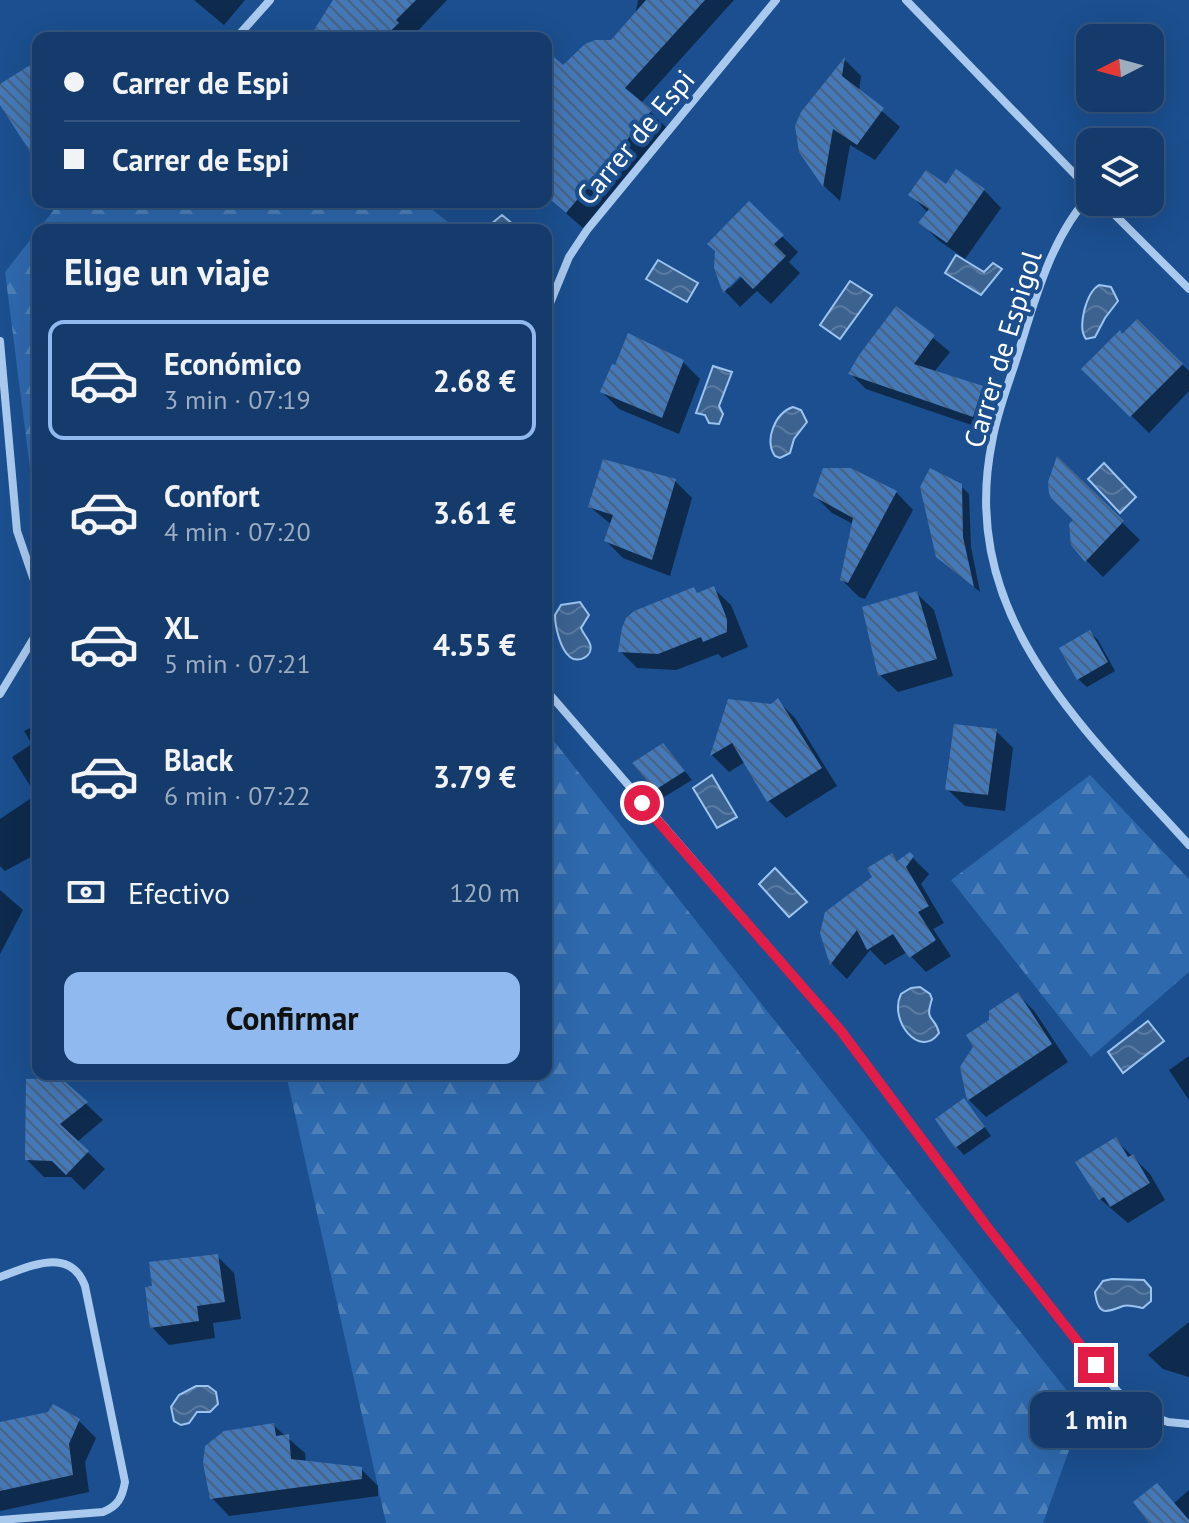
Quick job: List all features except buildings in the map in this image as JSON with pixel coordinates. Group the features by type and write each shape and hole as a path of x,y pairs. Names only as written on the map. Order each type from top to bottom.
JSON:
{"street":[{"path":"241,32 270,0"},
{"name":"Carrer de Espi","path":"552,298 569,257 587,230 776,0"},
{"path":"906,0 1076,178"},
{"name":"Carrer de Espigol","path":"1076,209 1058,241 1021,345 992,441 987,479 991,550 1001,589 1018,632 1049,684 1081,726 1189,845"},
{"path":"1116,216 1189,289"},
{"path":"0,341 17,531 32,575"},
{"path":"0,694 32,641"},
{"path":"552,697 841,1031 988,1228 1118,1392 1149,1415 1168,1422 1189,1424"},
{"path":"0,1277 45,1263 68,1263 80,1272 125,1482 118,1504 103,1512 0,1520"}],"green space":[{"path":"55,208 430,208 450,224 43,224"},
{"path":"32,238 32,484 5,272"},
{"path":"552,739 1083,1411 1043,1523 386,1523 287,1080 552,1080"},
{"path":"1090,775 1189,879 1189,972 1091,1057 951,880"}],"water":[{"path":"502,215 513,224 491,224"},
{"path":"956,255 984,272 993,263 1002,269 981,295 945,273"},
{"path":"658,260 698,283 687,302 646,279"},
{"path":"850,281 872,295 840,339 820,325"},
{"path":"1099,285 1111,287 1118,301 1095,337 1086,339 1082,327 1084,310 1090,295"},
{"path":"713,366 732,372 719,406 723,414 719,424 709,423 705,415 696,413"},
{"path":"793,407 801,410 807,422 794,439 790,453 780,458 772,450 771,435 776,421"},
{"path":"1104,463 1136,497 1120,513 1088,479"},
{"path":"580,602 589,615 581,628 591,648 588,655 577,660 563,649 555,615 561,605"},
{"path":"712,775 737,817 717,828 693,788"},
{"path":"775,868 807,902 789,917 759,884"},
{"path":"920,987 930,994 930,1016 939,1033 923,1042 915,1039 902,1025 898,1004 901,994"},
{"path":"1148,1021 1164,1041 1123,1073 1108,1052"},
{"path":"1144,1280 1151,1288 1151,1301 1143,1308 1125,1305 1103,1311 1095,1292 1103,1281"},
{"path":"196,1386 208,1386 216,1392 218,1404 210,1412 197,1412 189,1423 181,1425 174,1421 171,1407 179,1395"}],"route":[{"path":"642,803 841,1031 988,1228 1096,1365"}]}
